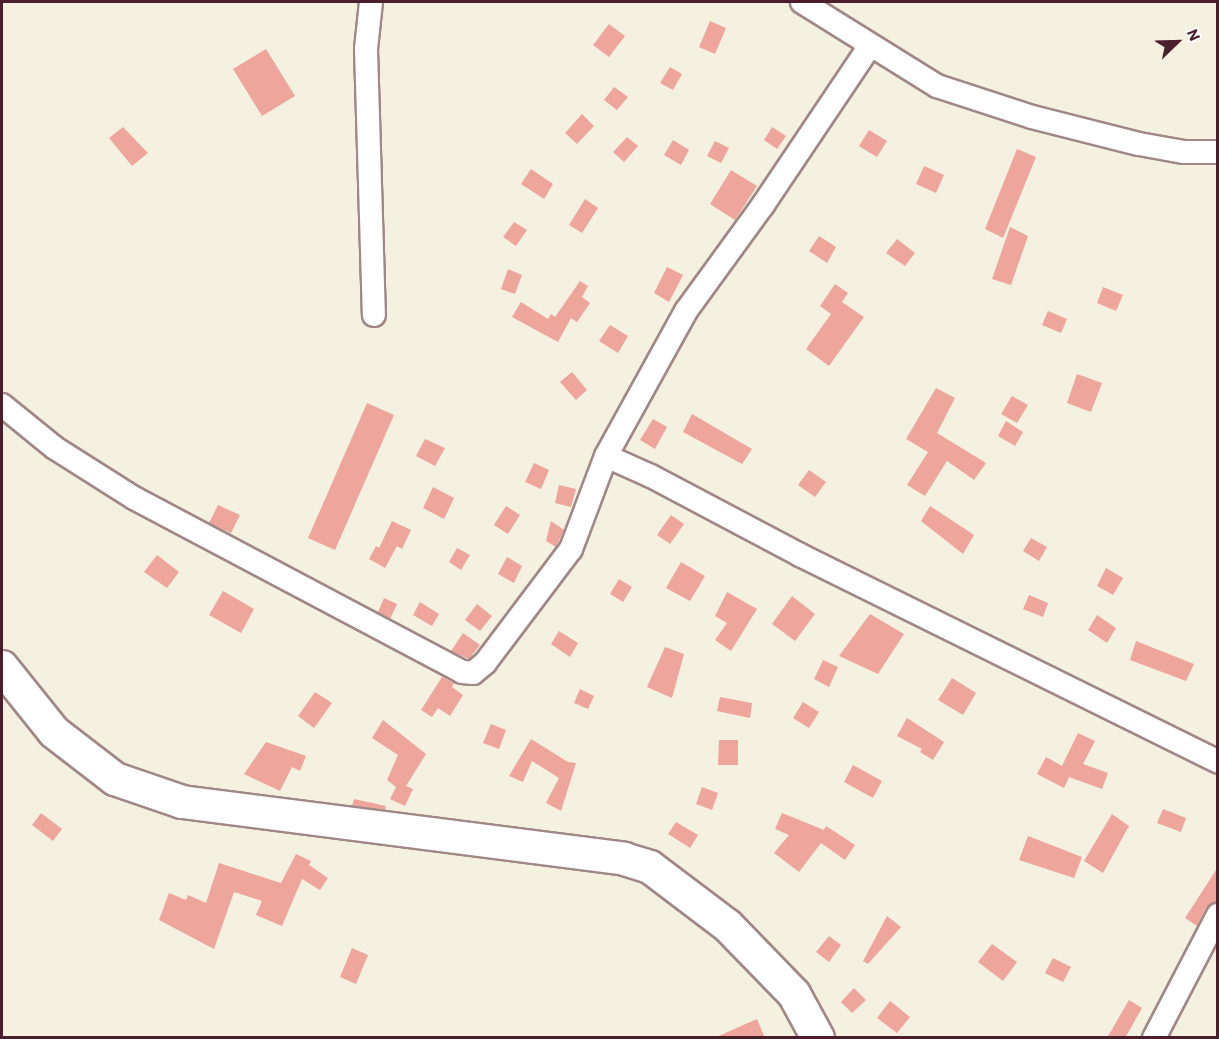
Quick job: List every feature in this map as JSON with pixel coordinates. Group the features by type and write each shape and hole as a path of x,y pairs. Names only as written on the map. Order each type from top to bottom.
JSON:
{"main road":[{"path":"2,668 54,732 115,779 182,802 624,859 650,867 728,926 794,994 818,1038"}],"street":[{"path":"371,2 366,49 374,315"},
{"path":"802,2 869,47 937,86 1032,117 1139,144 1185,152 1218,152"},
{"path":"2,405 55,448 134,498 462,672 473,673 485,663 571,549 606,456 686,311 763,205 869,47"},
{"path":"606,456 651,476 800,555 1218,762"},
{"path":"1154,1038 1218,915"}],"building":[{"path":"710,21 726,28 715,54 699,47"},
{"path":"609,24 625,36 609,57 593,45"},
{"path":"266,49 295,96 262,116 233,69"},
{"path":"670,67 682,74 673,90 660,83"},
{"path":"614,87 628,97 617,110 604,100"},
{"path":"582,114 594,126 577,144 565,133"},
{"path":"123,127 148,153 132,166 109,138"},
{"path":"772,127 786,136 777,149 764,140"},
{"path":"869,130 887,141 877,157 859,146"},
{"path":"627,137 638,146 624,162 613,152"},
{"path":"673,140 689,150 681,165 664,155"},
{"path":"715,141 729,148 721,163 707,156"},
{"path":"1017,149 1036,157 1003,238 985,229"},
{"path":"924,166 944,175 936,193 916,184"},
{"path":"531,169 553,184 544,199 521,184"},
{"path":"731,170 757,186 735,220 710,204"},
{"path":"585,199 598,208 582,233 569,225"},
{"path":"514,222 527,230 516,246 503,237"},
{"path":"1010,227 1028,236 1011,285 992,279"},
{"path":"819,236 836,247 827,263 809,251"},
{"path":"897,239 915,253 905,266 886,253"},
{"path":"667,267 683,275 669,302 654,293"},
{"path":"508,269 522,275 515,294 501,289"},
{"path":"580,281 588,286 582,297 590,303 577,322 571,318 558,342 512,317 521,302 548,319 551,314 555,317"},
{"path":"835,284 848,293 842,302 864,317 829,366 806,349 831,314 820,306"},
{"path":"1103,287 1123,295 1116,311 1097,303"},
{"path":"1048,311 1067,319 1061,333 1042,325"},
{"path":"610,325 628,336 618,353 599,341"},
{"path":"572,372 587,390 576,400 560,382"},
{"path":"1077,374 1102,383 1091,412 1067,403"},
{"path":"936,388 955,398 937,433 986,463 974,480 947,461 925,496 907,485 928,452 906,439"},
{"path":"1012,396 1028,405 1017,423 1001,414"},
{"path":"367,403 394,415 335,550 308,538"},
{"path":"692,414 752,449 742,464 683,432"},
{"path":"653,419 667,427 655,449 640,440"},
{"path":"1006,421 1023,432 1015,446 998,436"},
{"path":"425,439 445,448 435,466 416,456"},
{"path":"534,463 549,470 541,489 525,482"},
{"path":"809,470 826,482 815,497 798,485"},
{"path":"559,485 576,489 571,507 555,503"},
{"path":"433,487 454,498 444,519 423,508"},
{"path":"218,505 240,515 231,533 209,523"},
{"path":"506,506 520,515 508,534 494,525"},
{"path":"930,506 974,535 963,554 921,521"},
{"path":"671,515 684,524 670,544 657,535"},
{"path":"392,521 411,530 402,549 397,546 385,568 369,559 376,546 379,548"},
{"path":"551,521 564,530 556,547 546,541"},
{"path":"1031,538 1047,547 1039,561 1023,551"},
{"path":"457,548 470,555 461,570 449,562"},
{"path":"157,555 179,572 167,588 144,572"},
{"path":"507,557 522,566 514,583 498,574"},
{"path":"681,562 705,576 690,601 666,588"},
{"path":"1106,568 1123,578 1113,595 1097,586"},
{"path":"619,579 632,587 623,602 610,594"},
{"path":"223,591 254,609 241,633 209,615"},
{"path":"727,592 757,609 731,651 715,640 727,623 715,616"},
{"path":"1029,595 1048,603 1043,617 1023,609"},
{"path":"792,596 815,614 795,641 772,624"},
{"path":"384,598 397,604 390,619 378,612"},
{"path":"420,602 439,614 432,626 413,615"},
{"path":"477,604 492,616 480,631 465,620"},
{"path":"870,614 904,634 878,674 839,656"},
{"path":"1097,615 1116,628 1107,643 1088,630"},
{"path":"559,631 578,643 570,657 551,644"},
{"path":"463,633 480,645 469,659 451,651"},
{"path":"1136,641 1194,664 1186,681 1130,660"},
{"path":"665,647 684,654 672,698 647,687"},
{"path":"823,660 838,667 829,687 814,679"},
{"path":"442,677 454,683 452,687 463,695 450,716 438,708 432,717 421,710"},
{"path":"952,678 976,693 963,715 938,700"},
{"path":"580,689 594,696 588,709 574,703"},
{"path":"315,692 332,703 314,728 298,716"},
{"path":"720,697 752,703 750,718 717,711"},
{"path":"803,702 819,712 809,728 793,718"},
{"path":"907,718 944,742 933,760 920,752 922,749 897,736"},
{"path":"383,720 426,754 406,786 413,789 405,806 390,799 396,787 387,780 398,755 372,738"},
{"path":"491,724 506,730 499,749 483,743"},
{"path":"1078,733 1095,741 1083,764 1108,773 1102,789 1069,777 1064,788 1037,774 1046,757 1062,766"},
{"path":"531,739 568,762 576,763 561,811 546,803 559,778 532,761 523,782 509,776"},
{"path":"719,740 738,740 738,765 718,765"},
{"path":"266,742 306,756 300,771 292,767 280,791 244,774"},
{"path":"853,765 882,781 873,798 844,782"},
{"path":"702,787 718,793 712,810 696,804"},
{"path":"354,799 386,806 385,810 352,806"},
{"path":"1163,809 1186,818 1181,832 1157,823"},
{"path":"41,813 62,829 53,841 32,825"},
{"path":"782,813 824,830 826,826 855,845 845,860 821,843 799,872 774,853 789,835 775,829"},
{"path":"1112,814 1129,826 1103,873 1084,861"},
{"path":"676,822 698,835 690,848 668,834"},
{"path":"1028,836 1082,857 1074,878 1019,860"},
{"path":"296,854 311,861 309,865 328,878 320,890 302,879 282,926 256,915 262,901 234,892 214,949 159,920 169,893 186,900 188,895 206,903 219,863 281,883"},
{"path":"1218,867 1218,902 1206,908 1197,926 1185,918"},
{"path":"887,916 901,927 868,964 863,961"},
{"path":"829,936 841,945 829,962 816,952"},
{"path":"992,944 1017,962 1003,981 978,962"},
{"path":"352,948 368,955 356,984 340,977"},
{"path":"1053,958 1071,967 1063,982 1045,973"},
{"path":"854,988 866,1000 852,1013 841,1002"},
{"path":"1129,1000 1142,1008 1125,1038 1107,1038"},
{"path":"890,1001 910,1017 897,1033 877,1018"},
{"path":"757,1019 765,1038 714,1038"}]}
